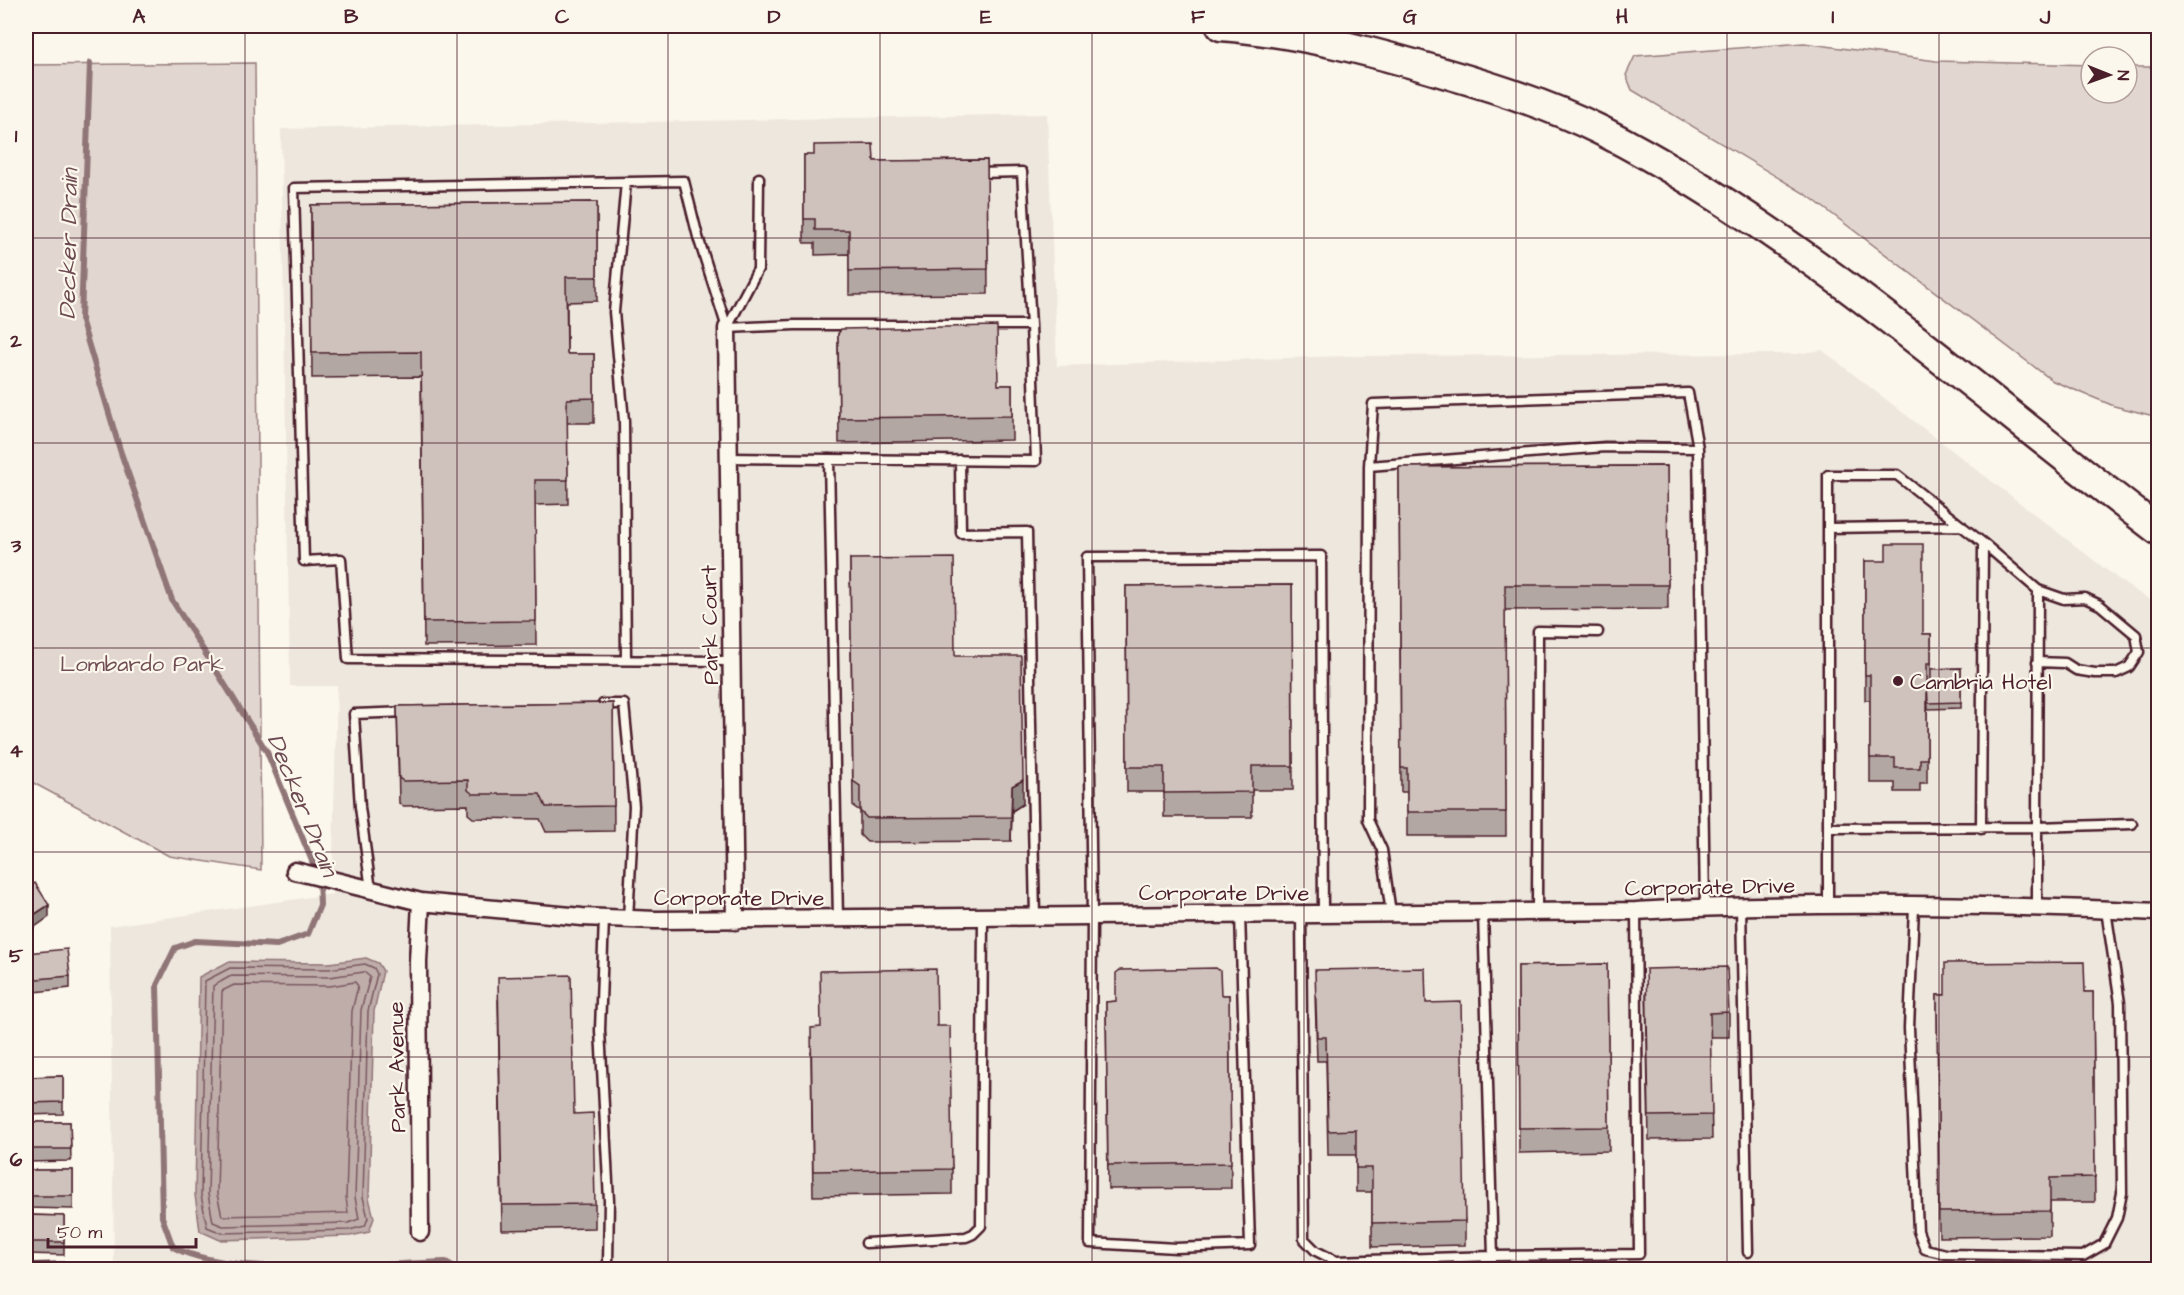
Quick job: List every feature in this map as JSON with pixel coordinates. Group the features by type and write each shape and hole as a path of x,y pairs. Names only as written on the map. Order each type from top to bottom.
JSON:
{"highway":[{"path":"1221,26 1261,29 1337,44 1488,86 1561,113 1632,147 1703,188 1771,232 2158,530"}],"street":[{"name":"Park Court","path":"727,328 735,921"},
{"name":"Corporate Drive","path":"295,871 421,902 628,919 735,921 1636,911 1705,907 1828,906 2037,907 2158,912"},
{"name":"Park Avenue","path":"420,1232 418,961 421,902"}],"lane":[{"path":"727,458 1036,461 1022,172 964,172"},
{"path":"727,328 758,269 759,178"},
{"path":"727,328 698,237 684,181 294,188 304,561 341,559 348,659 733,661"},
{"path":"626,182 614,312 624,421 626,660"},
{"path":"727,328 795,325 1031,325"},
{"path":"1391,913 1382,850 1368,820 1369,465 1373,404 1688,393 1698,448 1705,907"},
{"path":"1369,465 1605,447 1698,448"},
{"path":"829,459 838,919"},
{"path":"960,460 961,533 1027,532 1035,916"},
{"path":"1828,906 1828,475 1898,476 2038,590 2064,599 2085,598 2100,605 2136,635 2139,652 2129,667 2116,673 2096,674 2076,670 2065,663 2037,662"},
{"path":"1828,528 1962,526"},
{"path":"1981,829 1983,543"},
{"path":"1239,915 1250,1245 1176,1248 1090,1243 1092,916 1087,557 1321,556 1323,914"},
{"path":"2037,907 2038,590"},
{"path":"1537,912 1538,632 1598,632"},
{"path":"589,705 624,704 634,806 628,919"},
{"path":"371,891 360,807 354,714 413,711"},
{"path":"1828,828 1981,829 2132,824"},
{"path":"1741,907 1748,1252"},
{"path":"1914,907 1910,1028 1911,1087 1918,1231 1925,1249 1946,1254 2083,1257 2104,1244 2116,1218 2122,1193 2120,1003 2106,910"},
{"path":"1301,914 1304,1239 1316,1251 1336,1261 1639,1254 1636,911"},
{"path":"1484,912 1493,1256"},
{"path":"866,1243 966,1237 981,1226 983,917"},
{"path":"604,918 600,1030 609,1201 608,1263"}],"shaded area":[{"path":"1047,114 1057,366 1346,356 1797,354 1822,350 2126,585 2158,605 2158,1269 114,1269 110,926 332,894 337,686 290,686 281,129"}],"green space":[{"path":"1804,43 1936,61 2079,65 2079,105 2139,105 2139,67 2158,67 2158,417 2114,406 2053,381 1807,195 1632,90 1626,75 1635,56"},
{"name":"Lombardo Park","path":"255,63 261,870 169,856 26,779 26,65"}],"water":[{"path":"366,958 378,963 383,971 374,1011 369,1198 374,1218 369,1232 350,1236 220,1240 200,1231 195,1195 199,977 228,962 329,963"}],"building":[{"path":"873,144 874,161 987,160 988,269 849,271 849,230 815,230 815,219 804,219 804,155 814,155 814,145"},
{"path":"597,202 597,277 566,277 567,354 594,354 594,398 567,399 568,480 535,480 536,621 424,622 421,352 312,353 311,205"},
{"path":"997,326 998,385 1012,385 1012,416 839,418 838,334 841,329"},
{"path":"1667,466 1668,585 1505,585 1506,812 1407,812 1407,768 1401,768 1399,467"},
{"name":"Cambria Hotel","path":"1886,544 1923,544 1923,634 1931,634 1931,663 1927,663 1927,759 1920,759 1920,768 1895,768 1895,758 1870,758 1870,675 1865,675 1865,561 1886,561"},
{"path":"954,558 955,656 1021,656 1023,780 1012,786 1011,817 867,818 860,811 860,786 853,781 850,559"},
{"path":"1292,585 1293,766 1252,766 1252,792 1164,793 1164,767 1127,767 1126,586"},
{"path":"1961,668 1961,702 1928,703 1927,681 1931,681 1931,669"},
{"path":"613,703 614,806 546,807 540,794 473,794 468,790 468,780 403,781 399,778 397,706"},
{"path":"35,883 49,905 26,920 26,889"},
{"path":"67,949 70,976 26,980 26,953"},
{"path":"2084,962 2085,992 2093,992 2095,1177 2050,1178 2050,1211 1939,1212 1937,995 1945,995 1945,963"},
{"path":"1607,964 1609,1127 1519,1128 1518,966"},
{"path":"1727,967 1729,1012 1710,1013 1712,1115 1649,1116 1646,969"},
{"path":"1216,968 1220,971 1221,995 1229,995 1231,1163 1108,1165 1106,1002 1116,1001 1116,973 1120,970"},
{"path":"1425,968 1426,1003 1461,1002 1465,1221 1372,1223 1372,1168 1356,1168 1356,1130 1328,1131 1326,1037 1317,1037 1315,970"},
{"path":"936,969 937,1026 950,1026 952,1169 813,1171 811,1028 821,1027 820,971"},
{"path":"571,975 574,1114 593,1113 595,1204 502,1205 498,977"},
{"path":"63,1076 63,1102 26,1103 26,1077"},
{"path":"26,1122 70,1122 71,1149 26,1149"},
{"path":"26,1170 73,1170 73,1196 26,1196"},
{"path":"26,1215 64,1216 64,1242 26,1242"},
{"path":"69,1262 70,1269 26,1269 26,1263"}],"waterway":[{"name":"Decker Drain","path":"90,63 81,319 120,450 172,600 267,752 319,878 320,905 308,934 277,945 195,941 175,948 157,985 162,1217 173,1247 199,1257 231,1263 345,1267 446,1262 460,1270"}],"place":[{"name":"Cambria Hotel","path":"1898,681"}]}
